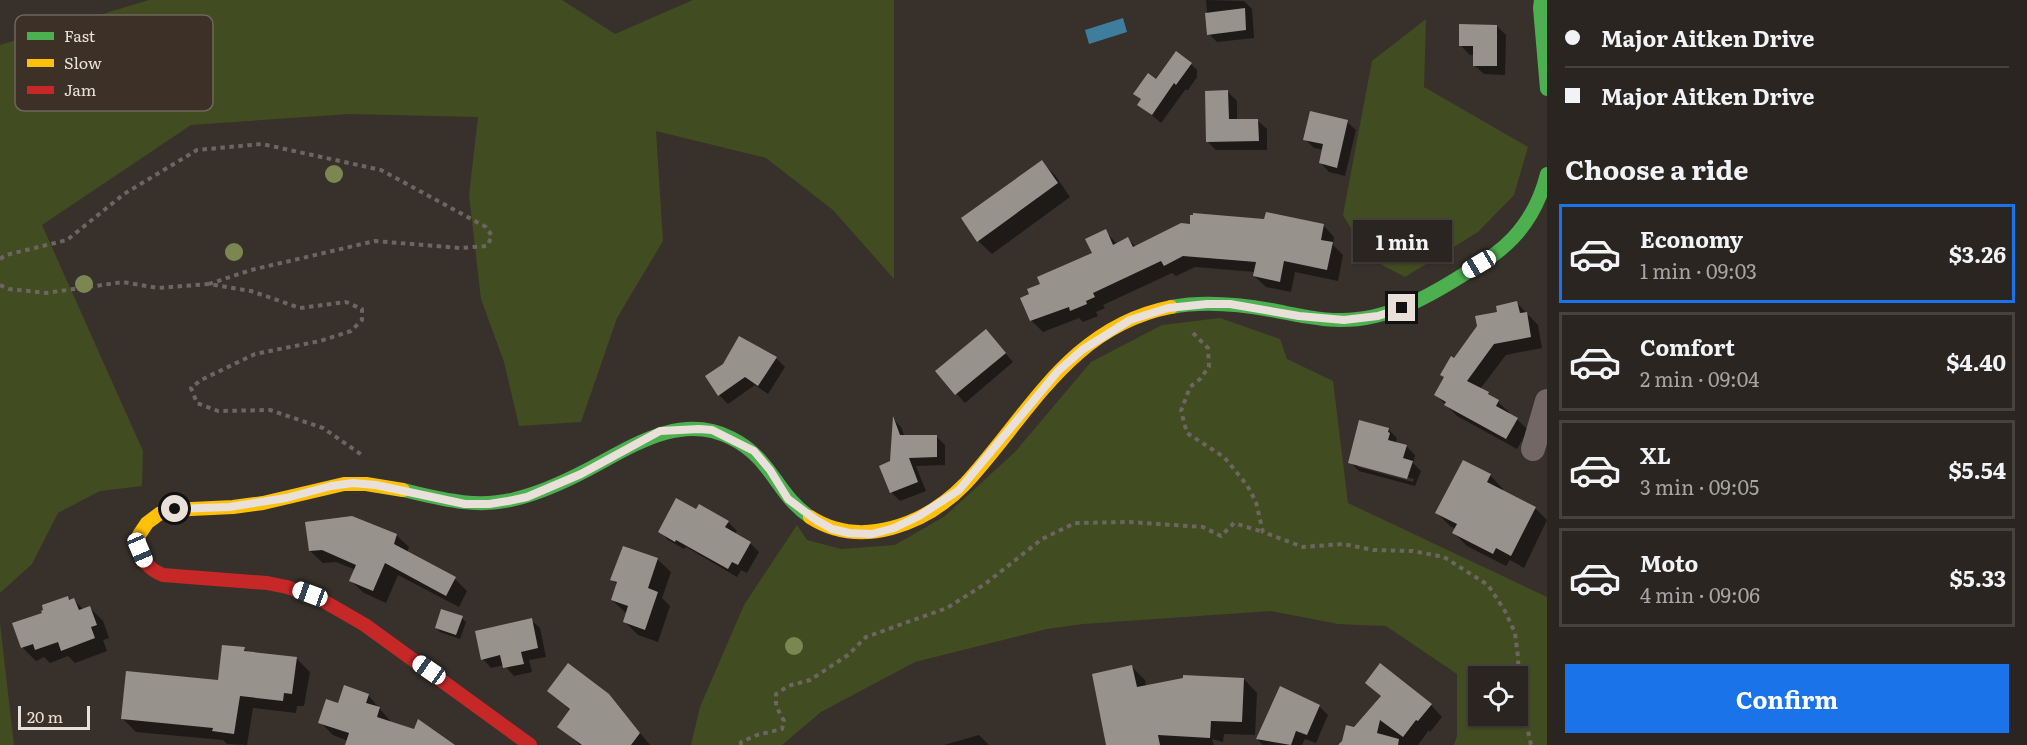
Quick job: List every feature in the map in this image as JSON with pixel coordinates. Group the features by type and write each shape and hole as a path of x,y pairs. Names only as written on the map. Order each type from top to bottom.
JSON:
{"street":[{"path":"1541,0 1547,89"},
{"path":"530,745 480,706 332,604 310,594 280,585 175,577 153,572 144,561 140,550 138,540 143,527 152,517 163,512 240,506 353,483 376,485 465,504 508,501 527,497 581,474 660,431 686,429 712,430 754,451 770,470 788,499 816,520 832,529 849,533 872,534 894,528 919,516 959,490 1058,371 1082,350 1130,320 1168,308 1207,304 1230,304 1299,316 1344,320 1378,316 1402,308 1496,254 1509,244 1521,231 1539,201 1547,174"},
{"path":"1533,449 1547,401"}],"path":[{"path":"0,259 6,255 67,240 124,194 197,150 262,144 381,170 486,227 492,236 487,246 460,248 375,241 251,270 209,284"},
{"path":"0,285 9,289 46,293 123,282 158,288 209,284 251,291 300,308 346,302 362,309 362,320 351,331 320,341 255,354 201,380 191,388 197,403 218,411 270,410 323,428 369,460"},
{"path":"1168,308 1174,325 1193,332 1208,348 1209,367 1190,387 1180,411 1186,433 1224,457 1247,485 1256,502 1263,532"},
{"path":"741,745 741,742 757,735 782,729 784,721 776,706 776,694 788,686 810,680 848,655 866,637 947,608 985,584 1042,539 1075,523 1129,522 1203,527 1221,536 1234,524 1303,547 1343,544 1373,550 1413,551 1444,557 1488,585 1505,611 1515,633 1519,689 1531,745"}],"green space":[{"path":"149,0 562,0 615,34 693,0 894,0 894,279 833,210 766,158 656,131 663,241 617,318 581,422 519,426 504,362 481,299 469,195 478,117 349,114 191,125 42,225 143,451 142,486 100,491 58,513 32,564 0,593 0,45 15,40 15,111 213,111 213,15 99,15"},
{"path":"1426,19 1424,87 1528,147 1514,195 1478,232 1405,277 1369,258 1343,215 1372,61"},
{"path":"1220,318 1280,339 1287,359 1333,381 1348,503 1547,597 1547,745 1454,745 1457,736 1457,674 1386,626 1338,624 1271,611 1083,624 1047,629 915,662 821,712 782,745 691,745 700,707 744,605 797,525 807,540 841,549 895,545 945,516 1015,452 1091,362 1162,325"},
{"path":"0,623 14,745 0,745"}],"water":[{"path":"1123,18 1127,32 1089,44 1085,30"}],"building":[{"path":"1245,8 1246,30 1207,35 1205,13"},
{"path":"1459,24 1497,25 1497,66 1473,66 1473,46 1459,46"},
{"path":"1176,51 1192,63 1176,85 1174,83 1152,115 1137,105 1141,99 1133,94 1148,73 1156,79"},
{"path":"1228,90 1229,119 1258,119 1259,141 1206,142 1205,91"},
{"path":"1310,111 1348,120 1337,168 1319,163 1323,144 1303,140"},
{"path":"1042,160 1058,183 977,242 961,218"},
{"path":"1266,212 1324,224 1321,240 1333,242 1327,270 1284,261 1280,282 1253,276 1256,262 1183,256 1164,266 1161,261 1093,293 1095,297 1086,301 1087,304 1070,311 1069,307 1030,321 1020,298 1029,294 1027,289 1040,284 1037,277 1092,253 1085,239 1106,229 1113,245 1128,237 1133,247 1181,223 1190,224 1190,215 1193,213 1264,219"},
{"path":"1517,301 1520,313 1527,312 1531,337 1494,344 1467,381 1489,392 1488,394 1499,400 1496,406 1518,418 1506,439 1444,405 1446,402 1434,395 1444,377 1440,375 1451,356 1454,358 1477,326 1475,316 1497,312 1496,306"},
{"path":"986,329 1006,353 955,395 935,371"},
{"path":"739,336 777,357 758,386 745,377 718,396 705,376 723,364"},
{"path":"893,416 900,435 937,435 937,457 909,458 918,482 890,493 879,466 890,461"},
{"path":"1359,420 1389,428 1388,440 1407,445 1403,458 1413,461 1407,479 1348,463"},
{"path":"1463,460 1491,474 1487,482 1536,507 1511,556 1496,548 1493,554 1452,533 1457,524 1435,513"},
{"path":"676,498 696,509 699,504 729,521 725,527 751,542 738,565 732,562 728,569 658,532"},
{"path":"352,516 397,534 394,544 456,577 446,596 385,563 373,591 349,581 356,565 322,550 309,551 305,522"},
{"path":"623,546 658,558 648,588 658,592 645,630 623,622 628,606 611,600 617,582 610,580"},
{"path":"68,596 69,600 74,598 79,610 90,606 97,625 91,627 95,638 61,651 58,642 35,650 33,644 21,648 12,623 42,613 42,605"},
{"path":"441,609 463,616 456,635 435,628"},
{"path":"532,618 538,648 521,652 524,664 503,668 500,655 481,660 475,631"},
{"path":"222,645 245,647 244,651 297,657 292,694 284,693 283,701 240,696 234,734 212,731 213,728 121,719 126,671 218,680"},
{"path":"568,663 609,694 640,733 631,745 582,745 557,727 570,709 547,691"},
{"path":"1380,663 1432,704 1403,737 1380,720 1377,733 1399,739 1398,745 1338,745 1342,741 1346,725 1354,727 1381,696 1365,683"},
{"path":"1132,665 1137,687 1183,678 1183,675 1244,678 1242,722 1211,721 1210,738 1158,735 1160,745 1106,745 1092,674"},
{"path":"344,685 369,694 366,703 380,707 377,717 414,729 418,719 455,745 345,745 349,733 318,723 326,699 338,703"},
{"path":"1280,686 1320,705 1307,735 1296,731 1291,745 1256,739"}],"traffic: fast":[{"path":"1541,0 1547,89"},
{"path":"1171,307 1195,304 1233,305 1339,320 1391,312 1439,289 1503,248 1530,216 1542,192 1547,174"},
{"path":"403,490 472,503 501,502 534,494 561,483 656,436 693,429 712,431 745,446 765,466 789,498 810,517"}],"traffic: slow":[{"path":"810,517 830,527 871,532 892,528 932,511 965,484 1031,403 1078,354 1105,333 1135,318 1171,307"},
{"path":"139,548 139,535 147,523 159,514 171,510 263,503 344,484 366,484 403,490"}],"traffic: jam":[{"path":"139,548 147,564 163,575 267,583 287,587 320,599 365,625 530,745"}],"route":[{"path":"175,509 229,507 286,498 331,486 353,483 376,485 465,504 489,504 527,497 581,474 660,431 699,429 712,430 728,436 754,451 770,470 788,499 816,520 832,529 849,533 872,534 894,528 919,516 959,490 1058,371 1082,350 1130,320 1158,310 1207,304 1230,304 1327,320 1360,320 1402,308"}]}
